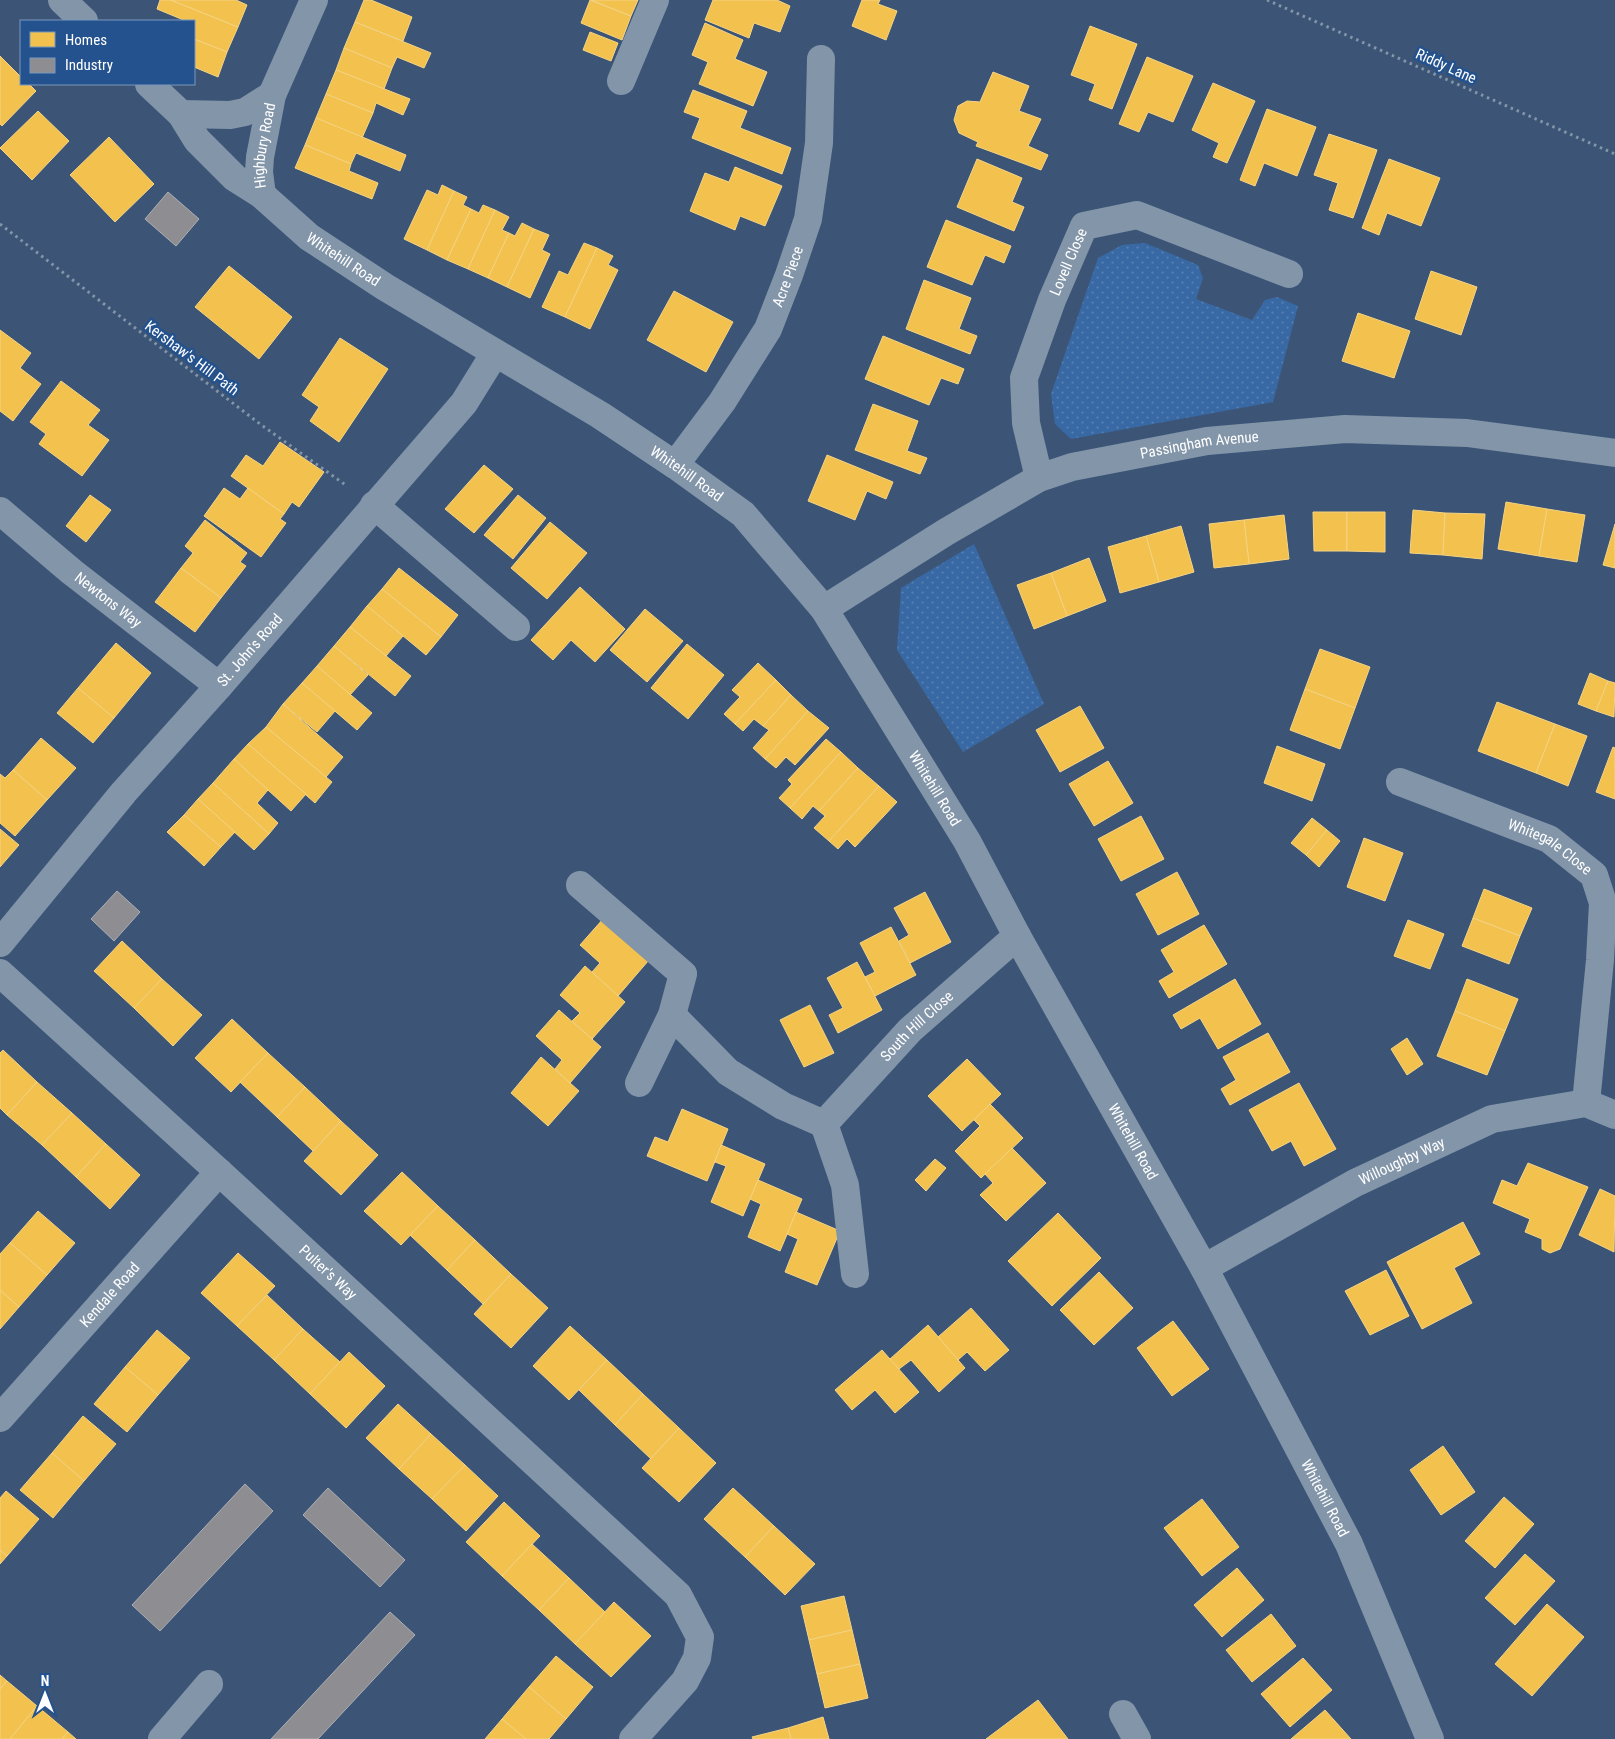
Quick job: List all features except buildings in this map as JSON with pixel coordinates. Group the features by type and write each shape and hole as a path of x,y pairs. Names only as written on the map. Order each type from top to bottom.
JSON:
{"street":[{"path":"62,0 83,20"},
{"name":"Highbury Road","path":"262,195 259,172 260,156 272,95 314,0"},
{"path":"621,81 655,0"},
{"name":"Acre Piece","path":"675,465 722,402 768,329 788,275 808,219 819,143 821,59"},
{"name":"Whitehill Road","path":"150,85 181,114 197,140 235,178 262,195 309,237 385,287 600,415 675,465 743,514 824,609 967,842 1017,936 1204,1268 1349,1544 1430,1739"},
{"name":"Highbury Road","path":"181,114 230,115 245,112 272,95"},
{"name":"Lovell Close","path":"1038,478 1026,423 1024,378 1052,300 1084,226 1137,215 1289,274"},
{"name":"St. John's Road","path":"0,943 124,792 219,686 374,505 464,404 495,353"},
{"name":"Passingham Avenue","path":"824,609 946,532 1038,478 1072,467 1207,441 1344,429 1468,433 1615,452"},
{"path":"374,505 516,627"},
{"name":"Newtons Way","path":"0,511 72,572 219,686"},
{"name":"Whitegale Close","path":"1400,782 1549,840 1594,875 1603,903 1600,960 1586,1104"},
{"path":"580,885 683,974 672,1015 639,1083"},
{"name":"South Hill Close","path":"824,1124 910,1030 1017,936"},
{"name":"Pulter's Way","path":"0,973 678,1595 700,1637 697,1658 685,1681 633,1739"},
{"path":"672,1015 728,1072 783,1106 824,1124 845,1185 855,1274"},
{"name":"Willoughby Way","path":"1204,1268 1356,1183 1492,1119 1586,1104 1615,1115"},
{"name":"Kendale Road","path":"0,1418 219,1172"},
{"path":"162,1739 209,1684"},
{"path":"1122,1714 1137,1739"}],"path":[{"name":"Riddy Lane","path":"1266,0 1615,154"},
{"name":"Kershaw's Hill Path","path":"0,224 252,418 374,505"}],"shaded area":[{"path":"1145,243 1198,265 1203,278 1196,299 1252,320 1265,300 1277,297 1298,306 1273,402 1071,439 1055,424 1051,394 1098,258 1122,245"},
{"path":"974,544 1044,704 963,752 897,650 901,588"}]}
